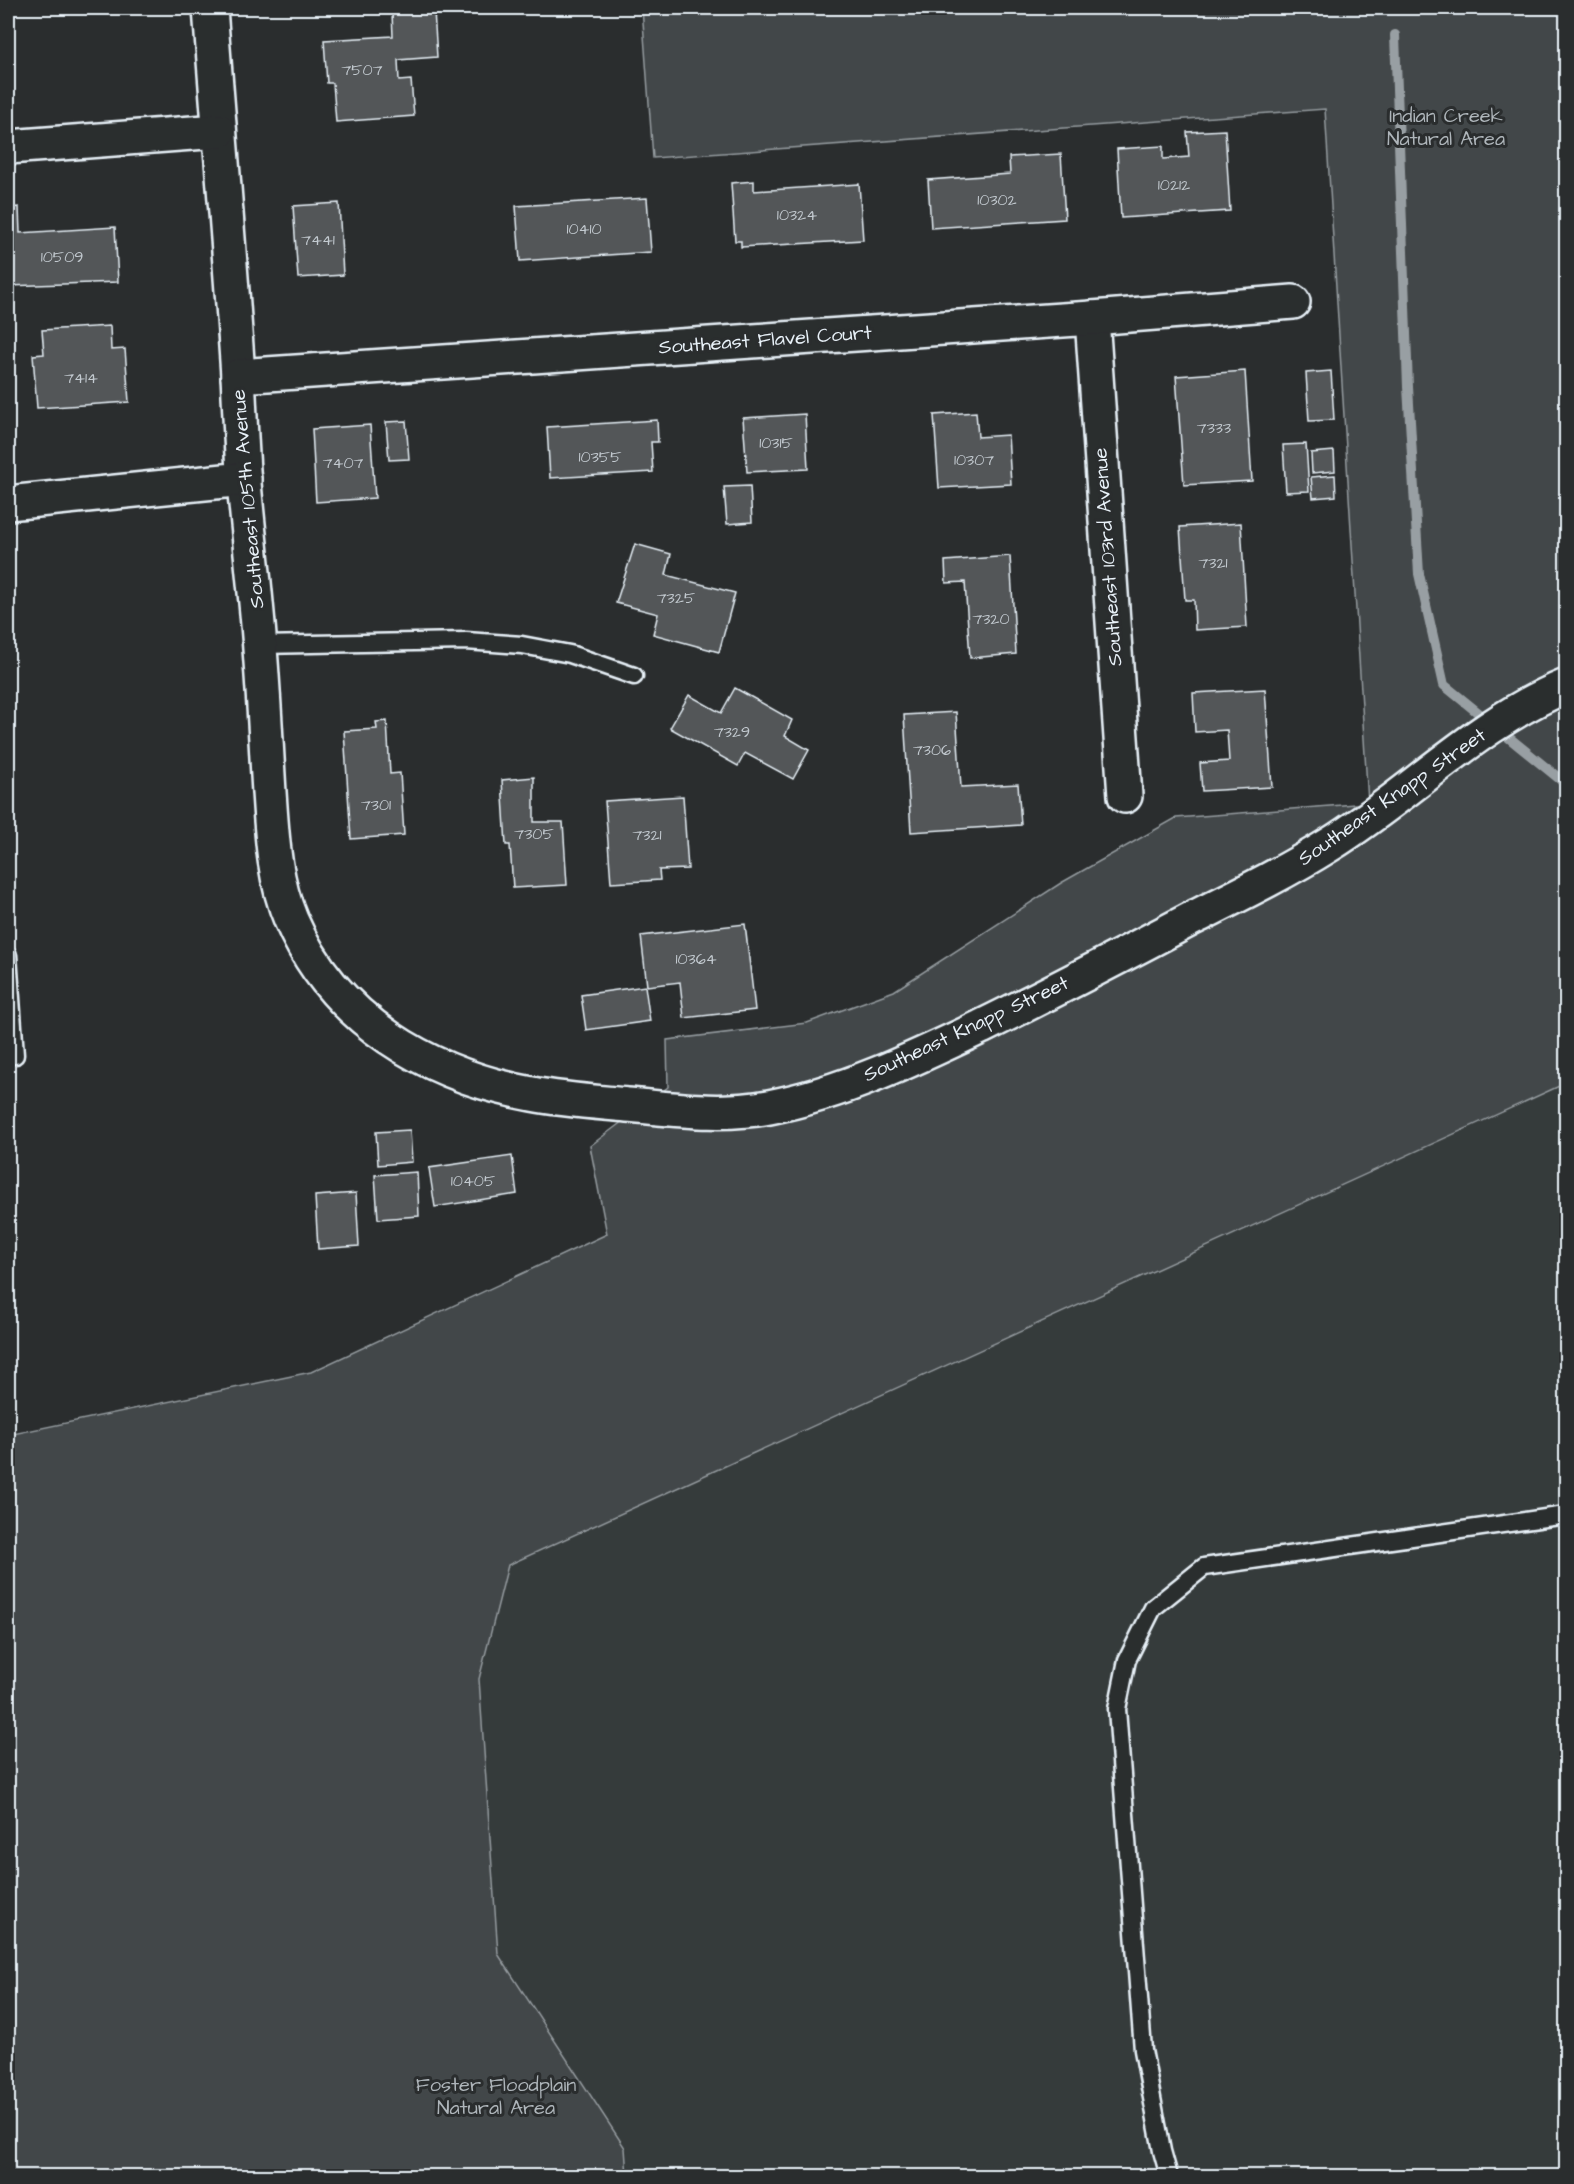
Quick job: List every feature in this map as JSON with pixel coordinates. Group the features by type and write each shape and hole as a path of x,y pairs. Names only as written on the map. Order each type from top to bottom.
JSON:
{"street":[{"name":"Southeast 105th Avenue","path":"210,8 244,479 260,645 273,846 280,889 291,919 324,979"},
{"path":"8,147 219,131"},
{"name":"Southeast Flavel Court","path":"238,376 1092,318 1293,302"},
{"name":"Southeast 103rd Avenue","path":"1092,318 1125,796"},
{"path":"8,502 244,479"},
{"name":"Southeast Knapp Street","path":"324,979 351,1008 408,1052 483,1082 530,1094 696,1111 745,1110 791,1102 823,1093 888,1068 981,1026 1262,882 1329,845 1510,715 1566,686"}],"lane":[{"path":"260,645 466,641 522,645 570,654 634,676"},
{"path":"8,955 15,1055 8,1055"},
{"path":"1169,2176 1162,2151 1143,2050 1117,1709 1127,1660 1153,1608 1204,1567 1566,1515"}],"shaded area":[{"path":"1566,1083 1566,2176 627,2176 625,2148 498,1955 479,1679 508,1565"}],"green space":[{"path":"642,8 1566,8 1566,1083 508,1565 479,1679 498,1954 625,2148 627,2176 8,2176 8,1435 311,1372 607,1234 590,1146 668,1087 667,1040 807,1023 894,991 1061,883 1176,818 1368,803 1325,109 653,158"}],"building":[{"path":"434,11 437,57 398,60 399,81 411,80 414,116 336,122 333,83 327,83 324,40 393,36 392,13"},
{"path":"1225,130 1230,211 1121,218 1117,149 1163,146 1163,159 1189,157 1187,132"},
{"path":"1061,154 1065,219 931,228 928,180 1010,174 1009,157"},
{"path":"754,181 754,191 859,184 863,240 741,247 741,241 735,241 731,183"},
{"path":"647,198 651,252 520,261 516,206"},
{"path":"339,203 343,275 298,278 293,206"},
{"path":"19,207 20,233 115,227 118,282 8,286 8,208"},
{"path":"110,326 111,350 125,349 129,402 37,408 33,355 44,354 42,330"},
{"path":"1245,371 1252,481 1184,485 1176,376"},
{"path":"1331,371 1334,420 1309,421 1306,373"},
{"path":"976,412 978,437 1008,435 1011,484 939,488 934,415"},
{"path":"805,414 808,469 747,472 743,418"},
{"path":"657,420 658,442 651,442 653,472 550,478 547,427"},
{"path":"406,421 409,459 389,460 386,422"},
{"path":"370,425 375,498 316,502 312,429"},
{"path":"1306,444 1309,491 1286,492 1283,445"},
{"path":"1334,451 1335,471 1312,473 1311,453"},
{"path":"1335,475 1336,496 1313,498 1311,477"},
{"path":"750,486 752,522 727,524 724,487"},
{"path":"1241,523 1247,627 1195,630 1194,600 1185,600 1180,527"},
{"path":"635,544 671,554 666,575 735,593 719,652 653,634 658,614 616,603"},
{"path":"1010,556 1016,654 970,658 965,582 946,583 945,561"},
{"path":"735,688 792,720 785,736 809,750 793,779 745,753 738,766 670,728 689,695 721,713"},
{"path":"1265,689 1272,787 1202,791 1200,763 1229,761 1227,730 1195,732 1193,693"},
{"path":"956,712 961,787 1018,784 1021,825 911,832 904,715"},
{"path":"387,721 390,774 400,773 404,835 351,839 344,731 377,729 376,722"},
{"path":"534,777 534,822 563,822 567,885 513,888 510,845 506,845 502,780"},
{"path":"683,796 688,869 659,870 660,880 611,883 605,801"},
{"path":"745,924 755,1010 684,1018 680,982 647,986 641,936"},
{"path":"645,986 650,1021 586,1030 581,995"},
{"path":"410,1130 412,1162 378,1165 376,1132"},
{"path":"512,1156 517,1194 435,1207 429,1168"},
{"path":"417,1172 419,1216 378,1219 375,1175"},
{"path":"356,1193 359,1246 318,1249 315,1196"}],"waterway":[{"path":"1395,35 1408,387 1419,574 1444,685 1566,784"}],"park label":[{"name":"Indian Creek Natural Area","path":"1446,128"},
{"name":"Foster Floodplain Natural Area","path":"496,2096"}]}
